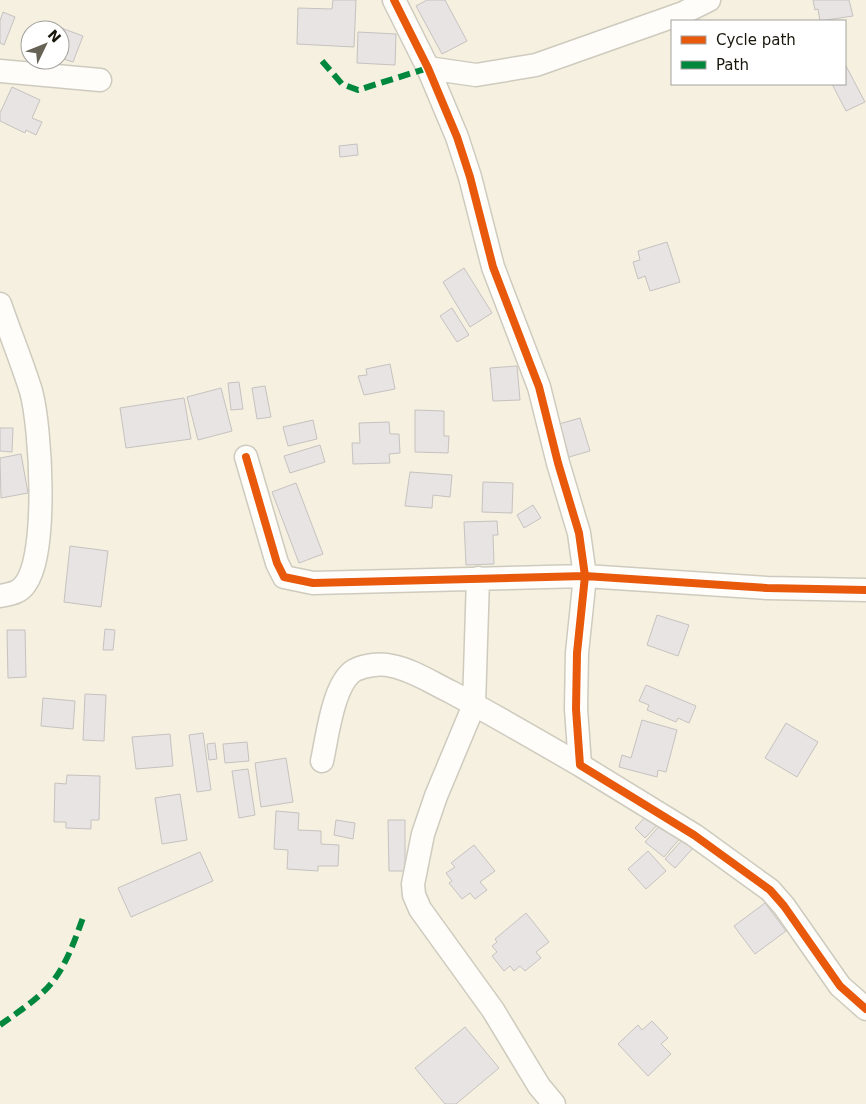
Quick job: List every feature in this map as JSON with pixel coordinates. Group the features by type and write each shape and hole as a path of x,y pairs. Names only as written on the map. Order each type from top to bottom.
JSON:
{"street":[{"path":"394,0 428,68 457,137 470,177 493,267 539,387 558,463 579,533 585,576 577,662 576,709 580,764"},
{"path":"428,68 476,75 536,65 683,13 710,0"},
{"path":"0,71 100,80"},
{"path":"0,304 31,393 41,474 39,534 35,565 30,578 21,590 0,596"},
{"path":"246,457 277,563 284,577 313,583 585,576 767,588 866,590"},
{"path":"478,578 474,705 436,796 423,834 415,870 414,895 420,909 492,1010 539,1086 554,1104"},
{"path":"322,761 333,708 343,684 354,670 378,664 392,666 418,675 580,764 694,835 770,890 784,906 840,986 866,1009"}],"building":[{"path":"333,0 356,0 354,47 297,44 298,8 332,9"},
{"path":"427,0 445,0 467,41 442,54 416,6"},
{"path":"813,0 849,0 853,16 820,20 818,9 815,10"},
{"path":"3,12 15,17 4,45 0,43 0,21"},
{"path":"70,31 83,36 73,62 70,61"},
{"path":"358,32 396,34 395,65 357,63"},
{"path":"846,66 865,102 846,111 833,85 846,85"},
{"path":"12,87 40,100 32,118 42,122 36,135 26,130 25,133 0,121 0,113"},
{"path":"357,144 358,155 340,157 339,146"},
{"path":"667,242 680,282 650,291 645,276 638,279 633,262 640,260 638,251"},
{"path":"464,268 492,313 470,327 443,282"},
{"path":"452,308 469,335 457,342 440,316"},
{"path":"390,364 395,389 364,395 358,376 367,375 366,369"},
{"path":"517,366 520,400 493,401 490,368"},
{"path":"239,382 243,409 231,410 228,383"},
{"path":"265,386 271,417 257,419 252,388"},
{"path":"221,388 232,431 198,440 187,397"},
{"path":"184,398 191,439 126,448 120,408"},
{"path":"415,410 444,411 444,436 449,436 448,453 415,452"},
{"path":"580,418 590,451 569,457 559,424"},
{"path":"313,420 317,439 288,446 283,427"},
{"path":"389,422 390,434 399,434 400,453 389,454 390,463 353,464 352,443 360,443 359,423"},
{"path":"0,428 13,428 12,452 0,451"},
{"path":"320,445 325,462 290,473 284,456"},
{"path":"21,454 28,493 1,498 0,458"},
{"path":"410,472 452,475 450,497 433,495 432,508 405,506"},
{"path":"483,482 513,483 512,513 482,512"},
{"path":"296,483 323,554 299,563 272,492"},
{"path":"533,505 541,518 524,528 517,515"},
{"path":"497,521 498,535 493,535 494,564 466,565 464,522"},
{"path":"70,546 108,551 101,607 64,602"},
{"path":"657,615 689,625 678,656 647,645"},
{"path":"105,629 115,630 113,650 103,650"},
{"path":"7,630 25,630 26,677 8,678"},
{"path":"646,685 696,706 689,723 678,718 676,722 647,710 649,705 639,701"},
{"path":"85,694 106,695 104,741 83,740"},
{"path":"43,698 75,701 73,729 41,726"},
{"path":"642,720 677,730 666,772 658,770 657,777 619,767 622,755 631,758"},
{"path":"786,723 818,742 797,777 765,758"},
{"path":"203,733 211,790 197,792 189,735"},
{"path":"170,734 173,766 136,769 132,737"},
{"path":"247,742 249,761 225,763 223,744"},
{"path":"215,743 217,759 209,760 207,744"},
{"path":"286,758 293,802 261,807 255,763"},
{"path":"248,769 255,815 239,818 232,771"},
{"path":"67,775 100,776 99,820 91,820 91,829 66,828 66,822 54,822 55,783 66,784"},
{"path":"180,794 187,840 162,844 155,798"},
{"path":"276,811 299,813 298,830 321,831 321,844 339,845 338,866 318,866 318,871 287,869 288,850 274,849"},
{"path":"650,812 660,822 645,838 635,828"},
{"path":"336,820 355,823 353,839 334,835"},
{"path":"388,820 405,820 405,871 389,871"},
{"path":"663,822 681,837 664,857 645,842"},
{"path":"683,839 693,848 675,868 665,859"},
{"path":"474,845 495,871 480,882 487,890 475,899 470,893 462,899 449,883 452,881 446,873 455,867 451,863"},
{"path":"648,851 666,871 646,889 628,869"},
{"path":"200,852 213,881 131,917 118,888"},
{"path":"765,903 786,931 755,954 734,926"},
{"path":"526,913 549,942 536,952 541,958 525,971 520,966 514,971 510,966 504,971 492,956 497,952 492,946 497,942 495,939"},
{"path":"652,1021 668,1038 661,1044 671,1054 648,1076 618,1044 638,1025 642,1030"},
{"path":"465,1027 499,1068 456,1104 445,1104 415,1068"}],"marked path":[{"path":"322,61 342,84 358,90 428,68"},
{"path":"0,1025 36,998 56,977 67,957 84,915"}],"cycle path":[{"path":"394,0 428,68 457,137 470,177 493,267 539,387 558,463 579,533 585,576 577,653 576,709 580,765 694,835 770,890 784,906 840,986 866,1009"},
{"path":"246,457 277,563 284,577 313,583 585,576 767,588 866,590"}]}
